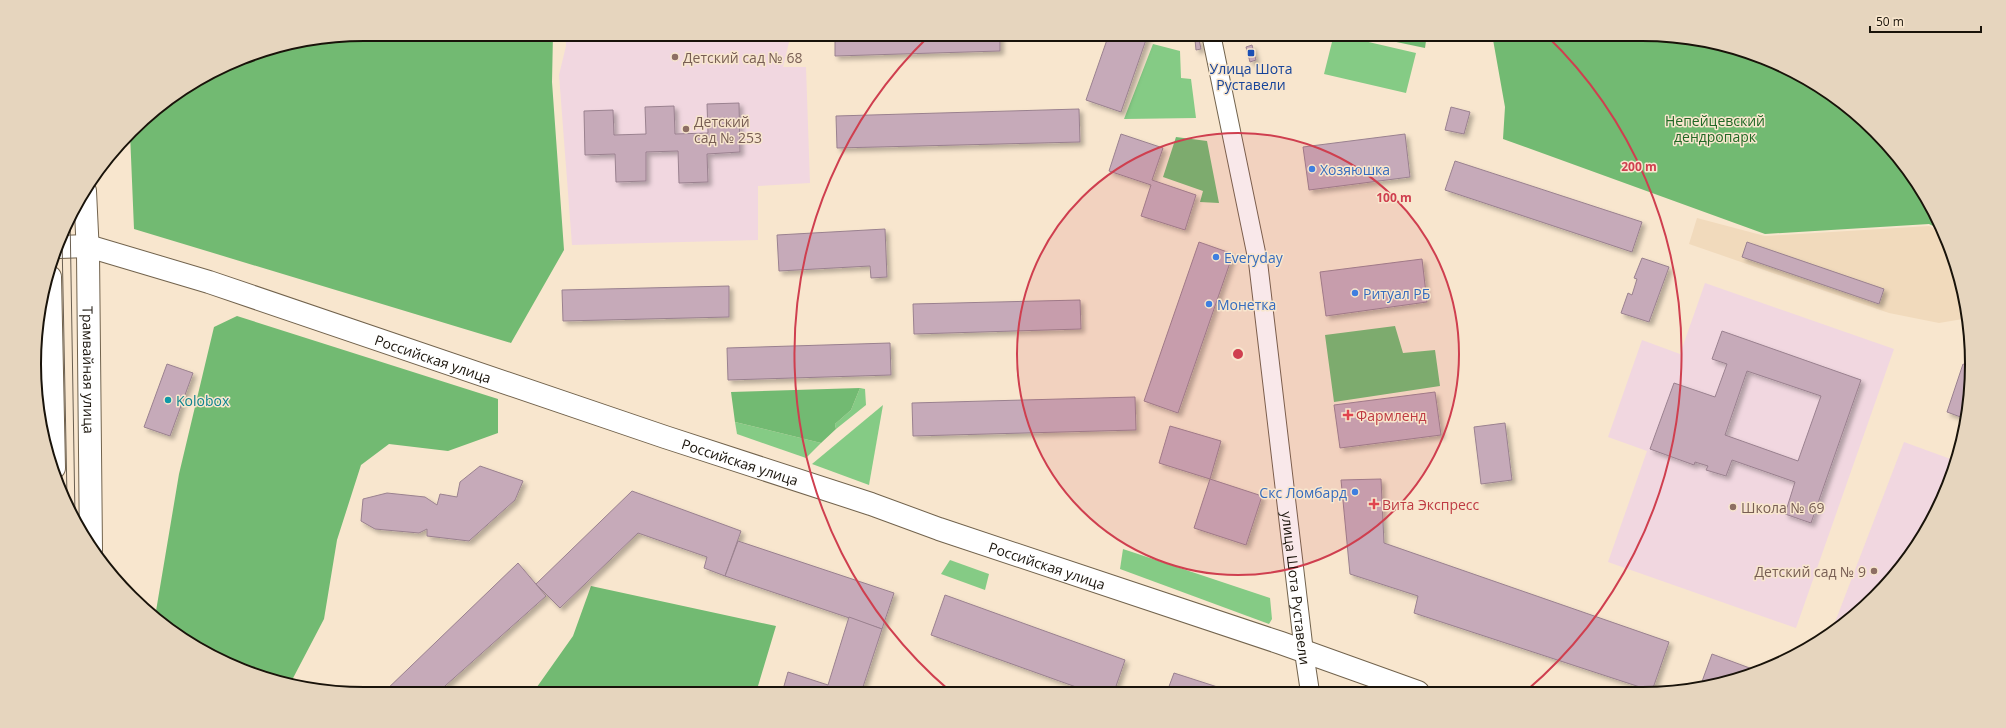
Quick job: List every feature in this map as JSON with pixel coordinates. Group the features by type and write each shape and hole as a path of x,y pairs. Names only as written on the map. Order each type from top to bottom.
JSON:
{"main road":[{"name":"Трамвайная улица","path":"85,200 88,246 91,537"},
{"name":"Российская улица","path":"63,247 88,246 217,285 657,434 863,501 939,529 1404,687"},
{"path":"50,287 54,454"}],"street":[{"name":"улица Шота Руставели","path":"1212,41 1258,262 1309,687"}],"shaded area":[{"name":"Детский сад № 253","path":"566,41 789,41 783,67 806,67 810,183 758,186 758,240 572,245 559,75"},
{"path":"1697,218 1765,236 1929,226 1935,229 1948,260 1959,301 1962,319 1939,323 1889,313 1689,244"},
{"name":"Школа № 69","path":"1705,283 1894,349 1796,628 1608,562 1647,451 1608,437 1642,340 1680,354"},
{"name":"Детский сад № 9","path":"1904,442 1951,459 1932,507 1911,543 1885,577 1855,607 1835,623"}],"green space":[{"path":"364,41 553,41 552,82 564,250 511,343 134,229 130,142 151,121 167,108 202,84 221,74 260,58 280,52 322,44"},
{"path":"1299,41 1324,41 1323,42"},
{"path":"1332,41 1364,41 1416,53 1406,93 1324,74"},
{"path":"1392,41 1426,41 1425,48"},
{"name":"Непейцевский дендропарк","path":"1493,41 1642,41 1684,44 1726,52 1766,66 1804,84 1855,121 1885,151 1898,167 1922,203 1934,226 1929,224 1765,234 1503,139 1505,107"},
{"path":"1153,44 1180,51 1181,78 1191,79 1196,118 1124,119"},
{"path":"1176,137 1207,141 1219,203 1200,202 1203,191 1163,177"},
{"path":"237,316 498,399 498,433 448,451 389,444 361,465 337,540 324,619 293,679 260,670 221,654 185,633 156,611 179,474 214,327"},
{"path":"1395,326 1403,353 1435,350 1440,386 1334,402 1325,335"},
{"path":"860,388 865,389 866,405 836,429 835,424 851,410"},
{"path":"860,388 851,410 835,424 836,429 821,443 735,422 731,392"},
{"path":"883,405 869,485 812,464"},
{"path":"735,422 821,443 806,458 737,434"},
{"path":"1123,549 1270,598 1272,619 1269,624 1120,569"},
{"path":"950,560 989,574 985,590 941,574"},
{"path":"591,586 776,626 758,686 759,687 537,687 573,636"}],"building":[{"path":"835,41 1000,41 1000,51 835,56"},
{"path":"1107,41 1146,41 1121,112 1086,100"},
{"path":"1195,41 1199,41 1201,49 1196,50"},
{"path":"1252,45 1256,60 1250,62 1246,47"},
{"path":"739,103 740,152 707,154 708,182 679,183 678,151 646,152 646,181 616,182 615,154 585,155 584,111 613,110 614,135 646,134 645,107 674,106 675,134 708,133 707,104"},
{"path":"1451,107 1470,112 1464,134 1445,130"},
{"path":"1079,109 1080,142 837,148 836,116"},
{"path":"1121,134 1163,148 1152,180 1196,195 1185,230 1141,216 1151,185 1109,171"},
{"path":"1405,134 1410,177 1309,190 1303,147"},
{"path":"1455,161 1642,222 1632,252 1445,190"},
{"path":"885,229 887,277 871,278 870,266 779,271 777,235"},
{"path":"1199,242 1233,254 1178,413 1144,401"},
{"path":"1747,242 1884,289 1879,304 1742,257"},
{"path":"1642,258 1669,267 1649,322 1621,313 1628,293 1632,295 1637,279 1634,278"},
{"path":"1422,259 1427,302 1326,316 1320,272"},
{"path":"729,286 729,317 563,321 562,290"},
{"path":"1080,300 1081,329 914,334 913,304"},
{"path":"1722,331 1861,380 1811,523 1785,514 1795,482 1732,460 1726,476 1706,470 1708,466 1695,462 1694,465 1650,449 1674,383 1715,397 1727,364 1712,359","holes":["1747,371 1821,396 1798,461 1725,435"]},
{"path":"890,343 891,375 728,380 727,348"},
{"name":"Kolobox","path":"167,364 193,373 170,436 144,427"},
{"path":"1963,364 1965,365 1964,385 1960,417 1947,412"},
{"path":"1435,392 1441,435 1340,448 1334,405"},
{"path":"1135,397 1136,430 913,436 912,403"},
{"path":"1505,423 1512,480 1481,484 1474,427"},
{"path":"1170,426 1221,441 1210,479 1159,463"},
{"path":"480,466 523,481 515,500 469,541 427,536 427,529 419,533 375,529 361,521 363,499 387,493 425,497 437,505 440,494 457,497 460,482"},
{"path":"1210,479 1262,496 1246,545 1194,528"},
{"path":"1381,479 1384,543 1669,642 1654,686 1640,687 1414,613 1418,596 1350,574 1341,480"},
{"path":"632,491 741,531 725,576 704,568 707,557 638,533 560,608 536,584"},
{"path":"738,541 894,593 882,629 725,576"},
{"path":"518,563 546,596 444,687 389,687"},
{"path":"945,595 1125,660 1116,687 1076,687 931,635"},
{"path":"849,617 882,629 863,687 784,687 788,672 828,685"},
{"path":"1712,654 1750,668 1726,676 1702,681"},
{"path":"1174,673 1217,687 1169,687"}],"tram line":[{"path":"70,230 75,509"},
{"path":"62,249 67,490"}],"place":[{"name":"Улица Шота Руставели","path":"1251,53"},
{"name":"Детский сад № 68","path":"675,57"},
{"name":"Детский сад № 253","path":"686,129"},
{"name":"Хозяюшка","path":"1312,169"},
{"name":"Everyday","path":"1216,257"},
{"name":"Ритуал РБ","path":"1355,293"},
{"name":"Монетка","path":"1209,304"},
{"name":"Kolobox","path":"168,400"},
{"name":"Фармленд","path":"1348,415"},
{"name":"Скс Ломбард","path":"1355,492"},
{"name":"Вита Экспресс","path":"1374,504"},
{"name":"Школа № 69","path":"1733,507"},
{"name":"Детский сад № 9","path":"1874,571"}]}
